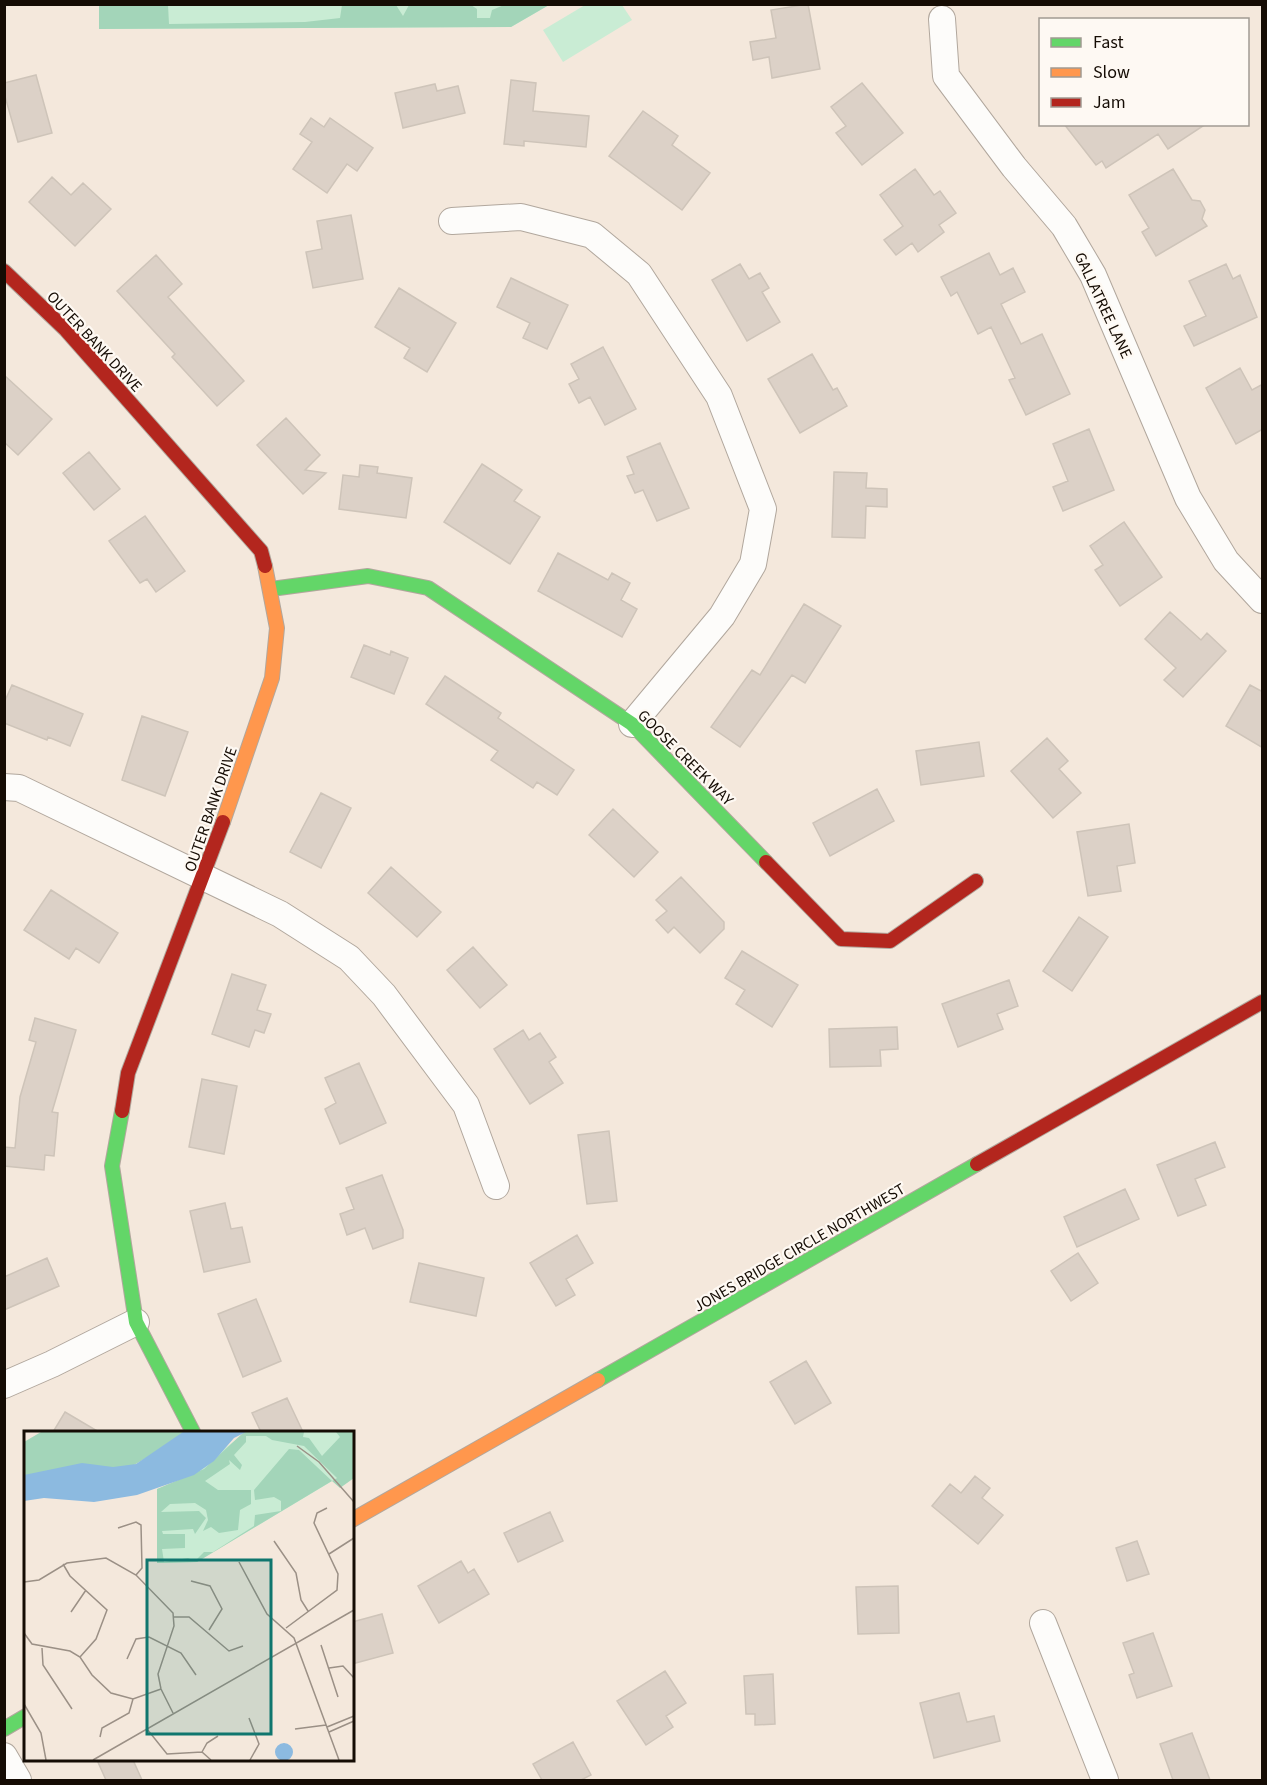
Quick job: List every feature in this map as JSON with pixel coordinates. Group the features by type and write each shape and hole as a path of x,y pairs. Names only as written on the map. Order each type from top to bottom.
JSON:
{"street":[{"name":"GALLATREE LANE","path":"942,19 946,76 1014,167 1064,226 1093,275 1188,498 1226,561 1263,600"},
{"path":"452,221 521,218 592,236 639,274 719,396 763,509 753,564 722,616 632,724"},
{"name":"OUTER BANK DRIVE","path":"4,271 66,330 261,551 272,589 277,628 272,678 204,877 128,1073 112,1166 136,1322 192,1431"},
{"name":"GOOSE CREEK WAY","path":"272,589 368,576 428,588 632,724 841,939 890,941 976,881"},
{"path":"4,787 19,788 280,914 349,958 377,988 466,1105 496,1186"},
{"name":"JONES BRIDGE CIRCLE NORTHWEST","path":"354,1519 1263,1002"},
{"path":"4,1385 136,1322"},
{"path":"1043,1623 1105,1780"},
{"path":"4,1729 24,1717"},
{"path":"4,1756 18,1780"}],"green space":[{"path":"99,5 549,5 511,27 99,29"},
{"path":"99,5 168,5 169,24 305,22 340,18 342,5 396,5 403,16 409,5 471,5 477,9 477,18 490,18 492,10 504,5 549,5 511,27 99,29"},
{"path":"585,5 622,5 632,20 563,62 543,30"}],"building":[{"path":"808,4 820,69 772,78 769,57 753,60 750,42 776,38 771,10"},
{"path":"36,75 52,133 18,142 4,93 4,83"},
{"path":"511,80 536,83 533,111 589,116 586,147 524,141 524,146 504,144"},
{"path":"862,83 903,133 862,165 836,133 846,126 831,107"},
{"path":"435,84 437,91 458,86 465,113 403,128 395,93"},
{"path":"643,111 678,136 672,145 710,173 682,210 609,156"},
{"path":"311,118 324,127 330,118 373,148 357,171 347,164 327,193 293,169 312,142 300,134"},
{"path":"1066,126 1203,126 1168,149 1158,134 1106,168 1102,161 1096,165"},
{"path":"915,169 934,195 940,191 956,213 939,225 944,232 918,252 912,243 896,255 884,240 903,226 880,195"},
{"path":"1173,169 1192,200 1200,201 1205,210 1202,219 1207,226 1156,256 1142,232 1149,228 1129,195"},
{"path":"52,177 71,195 83,183 111,209 75,246 29,202"},
{"path":"351,215 363,279 313,288 306,252 322,249 317,221"},
{"path":"989,253 1000,275 1013,268 1025,292 1001,304 1021,344 1042,334 1070,394 1026,415 1009,380 1015,378 991,327 978,334 957,292 951,296 941,277"},
{"path":"156,255 182,284 168,297 244,381 217,406 172,357 175,354 117,291"},
{"path":"740,264 749,279 760,273 769,288 762,292 780,322 747,341 712,280"},
{"path":"1226,264 1233,279 1240,275 1257,317 1194,346 1184,326 1206,316 1189,281"},
{"path":"511,278 568,305 547,349 523,338 530,323 497,307"},
{"path":"399,288 456,323 427,372 404,358 410,348 375,327"},
{"path":"603,347 636,409 605,425 590,397 579,403 569,384 579,379 571,364"},
{"path":"812,354 833,390 837,388 847,406 800,433 768,379"},
{"path":"1240,368 1252,390 1263,384 1263,429 1236,444 1206,388"},
{"path":"4,375 52,419 18,455 4,442"},
{"path":"286,418 320,455 305,470 326,473 303,494 257,445"},
{"path":"1089,429 1114,490 1063,511 1053,487 1068,481 1053,444"},
{"path":"660,443 689,508 657,521 643,490 635,493 627,476 634,474 627,457"},
{"path":"89,452 120,489 94,510 63,473"},
{"path":"482,464 522,490 514,501 540,517 510,564 444,522"},
{"path":"360,465 378,467 377,473 412,478 406,518 339,509 343,475 359,477"},
{"path":"834,472 867,473 866,488 887,489 887,507 866,506 865,538 832,537"},
{"path":"145,516 185,571 156,592 147,579 140,583 109,541"},
{"path":"1124,522 1162,577 1120,606 1095,570 1103,565 1090,546"},
{"path":"558,553 608,580 612,573 630,583 621,600 637,609 622,637 538,591"},
{"path":"804,604 841,626 805,683 792,675 740,747 711,727 752,670 760,675"},
{"path":"1170,612 1201,640 1207,633 1226,651 1183,697 1164,680 1176,668 1145,639"},
{"path":"364,645 390,655 391,651 408,658 394,694 351,677"},
{"path":"445,676 501,713 498,718 574,770 557,795 537,782 533,788 491,760 498,751 426,704"},
{"path":"12,685 83,714 70,746 48,737 47,740 4,723 4,703"},
{"path":"1250,685 1263,692 1263,748 1226,726"},
{"path":"142,716 188,732 165,796 122,780"},
{"path":"1047,738 1068,761 1059,769 1081,793 1053,818 1011,771"},
{"path":"979,742 984,776 921,785 916,751"},
{"path":"877,789 894,821 830,856 813,823"},
{"path":"321,793 351,808 321,868 290,852"},
{"path":"613,809 658,852 634,877 589,835"},
{"path":"1129,824 1135,863 1117,866 1121,891 1088,896 1077,832"},
{"path":"391,867 441,912 417,937 368,893"},
{"path":"681,877 724,922 724,929 700,953 674,927 668,933 656,920 667,911 656,900"},
{"path":"51,890 118,933 99,963 76,948 69,959 24,930"},
{"path":"1079,917 1108,937 1072,991 1043,971"},
{"path":"473,947 507,985 480,1008 447,970"},
{"path":"742,951 798,985 772,1027 736,1004 745,990 725,978"},
{"path":"232,974 266,985 257,1010 271,1014 264,1033 255,1030 249,1047 212,1034"},
{"path":"1009,980 1018,1006 997,1014 1003,1029 958,1047 942,1004"},
{"path":"35,1018 76,1030 52,1112 58,1113 54,1156 45,1155 44,1170 4,1166 4,1147 15,1148 20,1097 36,1042 29,1040"},
{"path":"897,1027 898,1049 880,1050 881,1066 830,1067 829,1029"},
{"path":"523,1030 529,1040 540,1033 556,1057 549,1062 563,1083 530,1104 494,1049"},
{"path":"359,1063 386,1123 340,1144 325,1109 336,1103 325,1078"},
{"path":"202,1079 237,1086 224,1154 189,1147"},
{"path":"609,1131 617,1201 587,1204 578,1135"},
{"path":"1215,1142 1225,1167 1195,1179 1206,1205 1178,1216 1157,1165"},
{"path":"382,1175 403,1230 403,1238 373,1249 365,1228 347,1235 340,1214 354,1209 346,1188"},
{"path":"1125,1189 1139,1219 1077,1247 1064,1217"},
{"path":"225,1203 231,1229 242,1227 250,1262 204,1272 190,1211"},
{"path":"577,1235 593,1263 566,1279 575,1295 556,1306 530,1263"},
{"path":"1078,1253 1098,1283 1071,1301 1051,1271"},
{"path":"47,1258 59,1286 4,1310 4,1277"},
{"path":"419,1263 484,1278 476,1316 410,1302"},
{"path":"256,1299 281,1361 243,1377 218,1314"},
{"path":"806,1361 831,1403 795,1424 770,1382"},
{"path":"287,1398 303,1431 261,1431 252,1413"},
{"path":"65,1412 97,1431 54,1431"},
{"path":"975,1476 990,1488 982,1498 1003,1515 978,1544 932,1506 950,1484 961,1493"},
{"path":"550,1512 563,1541 518,1562 504,1533"},
{"path":"1137,1541 1149,1574 1127,1581 1116,1548"},
{"path":"461,1561 468,1573 474,1569 489,1594 439,1623 418,1586"},
{"path":"898,1586 899,1633 858,1634 856,1587"},
{"path":"382,1614 393,1653 354,1663 354,1621"},
{"path":"1153,1633 1172,1686 1137,1698 1129,1675 1134,1673 1123,1643"},
{"path":"665,1671 686,1703 666,1716 673,1727 646,1745 617,1701"},
{"path":"773,1674 775,1724 755,1725 755,1714 746,1714 744,1676"},
{"path":"959,1693 967,1722 994,1716 1000,1741 934,1758 920,1703"},
{"path":"1192,1733 1210,1780 1173,1780 1160,1744"},
{"path":"573,1742 591,1775 581,1780 542,1780 533,1764"},
{"path":"97,1761 133,1761 142,1780 106,1780"}],"traffic: fast":[{"path":"271,589 368,576 428,588 632,724 766,862"},
{"path":"122,1111 112,1166 136,1322 192,1431"},
{"path":"598,1380 977,1164"},
{"path":"4,1729 24,1717"}],"traffic: slow":[{"path":"223,822 272,678 277,628 265,566"},
{"path":"354,1519 598,1380"}],"traffic: jam":[{"path":"4,271 66,330 261,551 265,566"},
{"path":"122,1111 128,1073 223,822"},
{"path":"766,862 841,939 890,941 976,881"},
{"path":"977,1164 1262,1002"}]}
